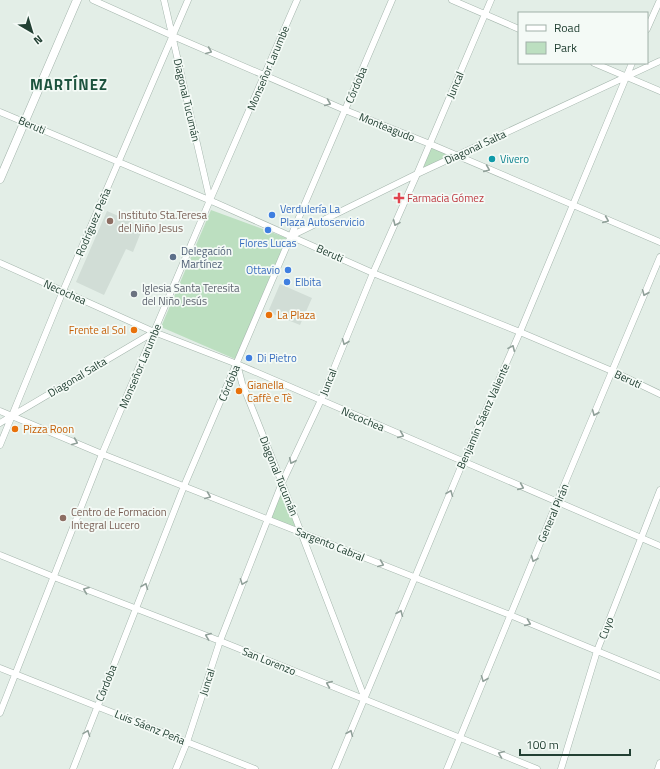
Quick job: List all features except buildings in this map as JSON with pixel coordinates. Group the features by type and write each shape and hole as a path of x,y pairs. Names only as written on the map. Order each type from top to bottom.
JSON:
{"street":[{"path":"0,180 77,0"},
{"name":"Monteagudo","path":"93,0 345,110 430,144 660,242"},
{"name":"Diagonal Tucumán","path":"164,0 210,200"},
{"name":"Rodríguez Peña","path":"0,445 63,291 188,0"},
{"name":"Monseñor Larumbe","path":"0,713 102,454 297,0"},
{"name":"Córdoba","path":"73,769 184,486 392,0"},
{"path":"452,0 518,30"},
{"name":"Juncal","path":"176,769 187,742 220,641 282,483 321,400 373,273 492,0"},
{"path":"648,27 660,0"},
{"name":"Diagonal Salta","path":"291,236 417,174 660,61"},
{"path":"596,64 660,91"},
{"name":"Benjamín Sáenz Valiente","path":"335,769 462,462 520,332 632,64"},
{"name":"Beruti","path":"0,112 210,200 373,273 612,371 660,394"},
{"name":"General Pirán","path":"447,769 660,257"},
{"name":"Necochea","path":"0,263 154,332 237,364 660,546"},
{"name":"Diagonal Salta","path":"0,423 154,332"},
{"name":"Diagonal Tucumán","path":"237,364 242,382 365,699"},
{"name":"Sargento Cabral","path":"0,412 267,520 301,532 510,615 660,677"},
{"name":"Cuyo","path":"561,769 597,651 660,490"},
{"name":"San Lorenzo","path":"0,555 220,641 537,769"},
{"name":"Luis Sáenz Peña","path":"0,668 256,769"},
{"path":"658,769 660,763"}],"shaded area":[{"path":"107,211 143,227 133,252 126,249 104,295 76,282"},
{"path":"280,284 312,298 300,325 268,312"}],"green space":[{"path":"430,144 457,156 417,174"},
{"path":"211,210 287,238 235,359 161,327"},
{"path":"282,483 301,532 267,520"}],"place":[{"name":"Vivero","path":"492,159"},
{"name":"Farmacia Gómez","path":"399,198"},
{"name":"Verdulería La Plaza Autoservicio","path":"272,215"},
{"name":"Instituto Sta.Teresa del Niño Jesus","path":"110,221"},
{"name":"Flores Lucas","path":"268,230"},
{"name":"Delegación Martínez","path":"173,257"},
{"name":"Ottavio","path":"288,270"},
{"name":"Elbita","path":"287,282"},
{"name":"Iglesia Santa Teresita del Niño Jesús","path":"134,294"},
{"name":"La Plaza","path":"269,315"},
{"name":"Frente al Sol","path":"134,330"},
{"name":"Di Pietro","path":"249,358"},
{"name":"Gianella Caffè e Tè","path":"239,391"},
{"name":"Pizza Roon","path":"15,429"},
{"name":"Centro de Formacion Integral Lucero","path":"63,518"}],"district":[{"name":"MARTÍNEZ","path":"69,85"}]}
